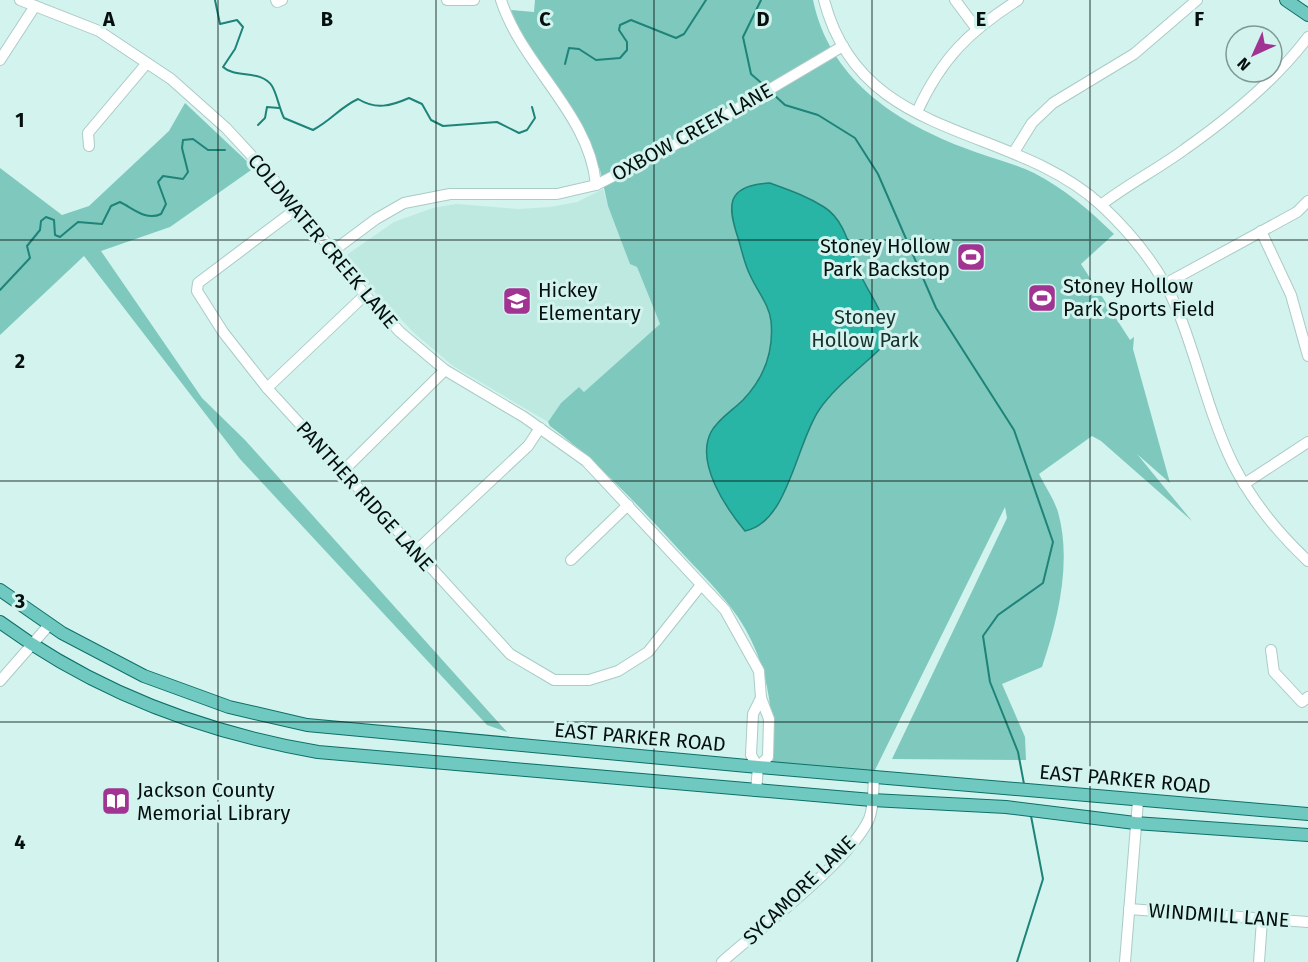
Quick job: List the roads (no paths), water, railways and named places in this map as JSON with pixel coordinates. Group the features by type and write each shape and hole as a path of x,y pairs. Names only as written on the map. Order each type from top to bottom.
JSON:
{"main road":[{"path":"1286,0 1308,15"},
{"name":"EAST PARKER ROAD","path":"0,590 49,625 144,676 238,710 326,728 1138,801 1308,814"},
{"name":"EAST PARKER ROAD","path":"0,622 86,677 172,716 246,738 318,752 756,791 1005,807 1135,823 1308,835"}],"street":[{"name":"COLDWATER CREEK LANE","path":"20,0 99,31 171,79 226,128 299,207 365,295 400,332 445,370 540,428 586,461 725,610 747,645 759,670 760,698 769,719 768,757 758,767"},
{"path":"447,0 474,0"},
{"path":"501,0 517,40 577,129 595,172 596,185"},
{"path":"824,0 834,29 843,46 855,66 874,87 916,112 964,136 1014,152 1061,176 1101,205 1130,235 1165,284 1188,337 1216,424 1244,484 1282,535 1308,561"},
{"path":"955,0 976,28"},
{"path":"916,112 942,64 976,28 1018,0"},
{"path":"1014,152 1032,123 1053,103 1126,60 1197,0"},
{"path":"0,60 35,6"},
{"path":"1101,205 1123,187 1184,150 1232,112 1293,55 1308,37"},
{"name":"OXBOW CREEK LANE","path":"333,251 376,219 404,203 450,194 556,194 596,185 684,140 843,46"},
{"path":"89,146 88,133 147,63"},
{"path":"1165,284 1298,212 1308,201"},
{"name":"PANTHER RIDGE LANE","path":"299,207 198,283 197,291 223,332 267,388 510,654 554,680 589,680 618,671 648,652 701,585"},
{"path":"1262,231 1302,320 1308,356"},
{"path":"267,388 365,295"},
{"path":"343,471 445,370"},
{"path":"416,551 528,446 540,428"},
{"path":"1244,484 1308,442"},
{"path":"571,560 628,505"},
{"path":"0,681 49,625"},
{"path":"1271,650 1274,672 1302,702 1308,697"},
{"name":"COLDWATER CREEK LANE","path":"756,791 758,767 752,755 753,714 760,698"},
{"name":"SYCAMORE LANE","path":"723,962 840,855 866,824 872,800 874,777"},
{"path":"1125,962 1138,801"},
{"name":"WINDMILL LANE","path":"1130,909 1308,922"},
{"path":"1259,962 1262,920"}],"waterway":[{"path":"215,0 220,24 237,20 243,27 235,49 223,67 228,71 255,76 267,81 274,89 284,118 313,130 358,99 371,105 384,106 409,98 422,104 431,120 443,126 497,122 519,133 527,130 535,118 532,107"},
{"path":"565,64 569,48 579,49 596,60 620,58 627,50 627,42 619,30 620,25 631,20 676,38 684,34 706,0"},
{"path":"761,0 743,37 751,74 766,87"},
{"path":"772,93 785,105 818,115 855,138 878,174 936,308 1014,430 1053,542 1043,583 998,615 983,636 990,682 1018,752 1024,784"},
{"path":"258,125 265,118 267,107 279,108"},
{"path":"0,290 30,258 27,246 40,230 41,221 46,217 54,220 55,235 60,237 78,222 102,224 111,206 120,202 145,215 156,216 161,214 166,204 158,182 163,176 183,179 188,172 182,148 183,140 193,139 208,150 225,150"},
{"path":"1017,962 1043,879 1031,816"}],"place":[{"name":"Stoney Hollow Park Backstop","path":"971,257"},
{"name":"Stoney Hollow Park Sports Field","path":"1042,298"},
{"name":"Hickey Elementary","path":"517,301"},
{"name":"Jackson County Memorial Library","path":"116,801"}],"park label":[{"name":"Stoney Hollow Park","path":"865,328"}]}
